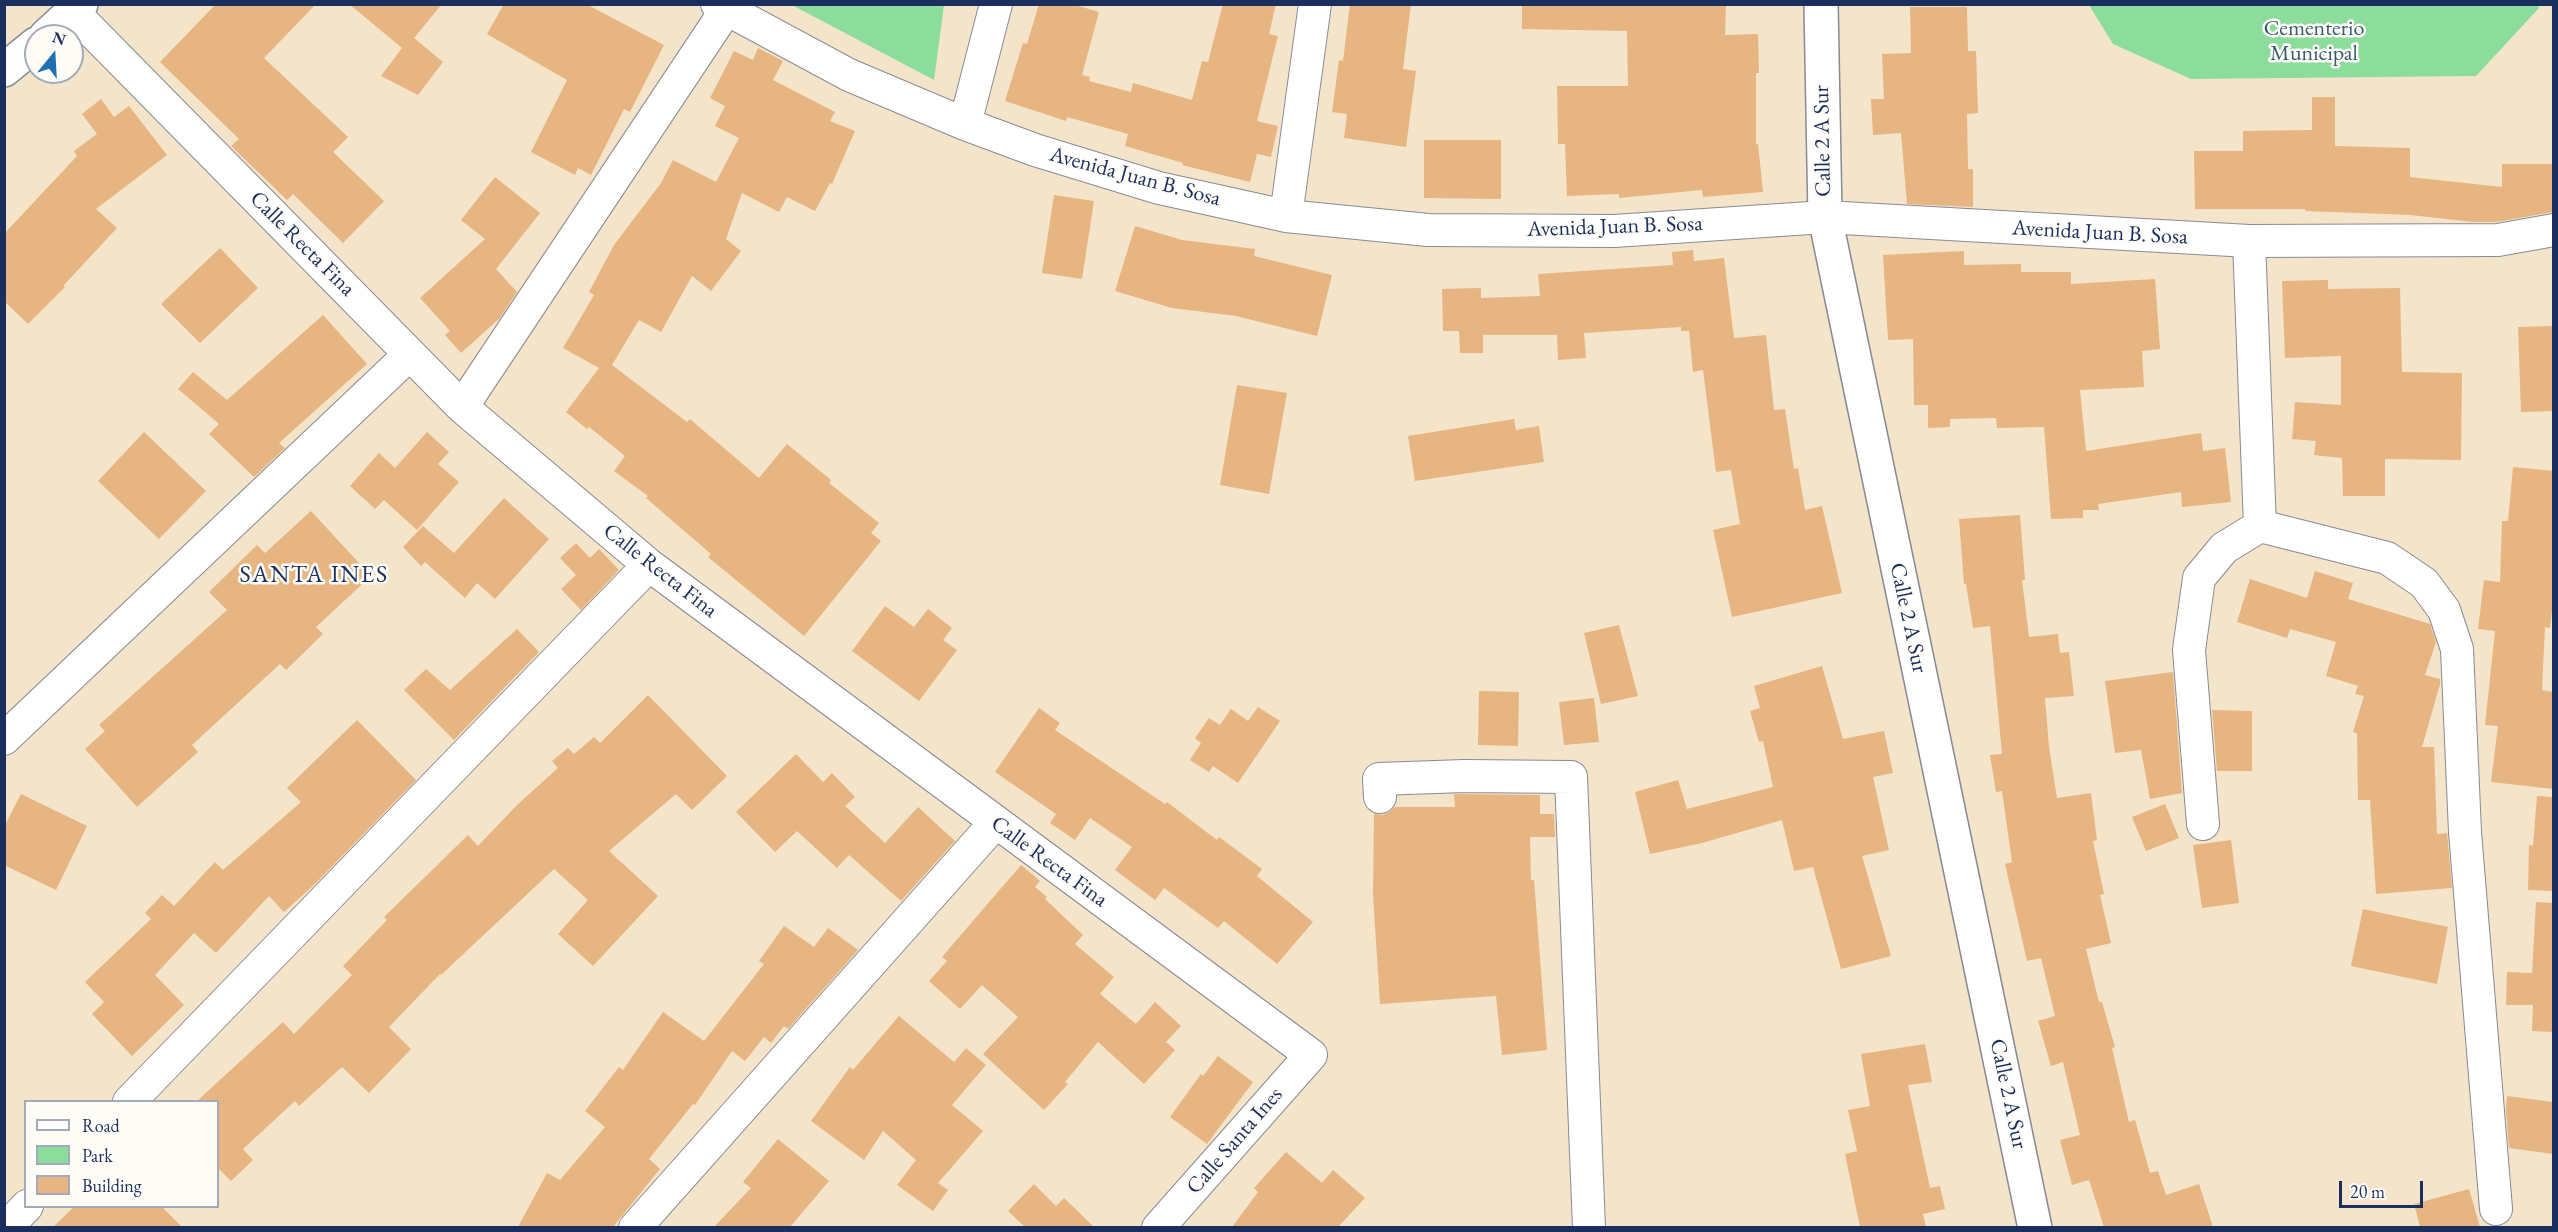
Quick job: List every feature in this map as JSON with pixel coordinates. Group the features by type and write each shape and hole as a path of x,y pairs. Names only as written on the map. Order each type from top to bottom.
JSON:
{"main road":[{"name":"Calle 2 A Sur","path":"1821,4 1825,218 2035,1227"},
{"path":"60,24 78,8"},
{"path":"4,70 24,54"}],"street":[{"path":"965,124 996,4"},
{"path":"1286,216 1315,4"},
{"path":"462,407 721,7"},
{"name":"Avenida Juan B. Sosa","path":"721,7 849,75 965,124 1035,150 1159,188 1286,216 1428,230 1614,231 1825,218 2249,241 2498,240 2553,230"},
{"name":"Calle Recta Fina","path":"78,8 462,407 649,565 1311,1055"},
{"path":"2249,241 2260,526"},
{"path":"4,739 410,354"},
{"path":"2203,824 2189,650 2199,578 2224,548 2260,526 2387,558 2424,583 2444,610 2457,649 2464,832 2496,1209"},
{"path":"130,1100 649,565"},
{"path":"1380,797 1379,779 1464,776 1571,777 1589,1227"},
{"path":"635,1227 995,823"},
{"name":"Calle Santa Ines","path":"1158,1227 1311,1055"}],"green space":[{"path":"792,5 944,5 934,80"},
{"name":"Cementerio Municipal","path":"2089,5 2538,5 2539,8 2476,76 2191,79 2113,44"}],"building":[{"path":"216,4 316,4 264,58 348,137 333,152 384,201 343,243 293,194 287,200 231,146 239,139 160,62"},
{"path":"349,4 442,4 414,38 443,62 418,95 381,76 402,48"},
{"path":"504,4 586,4 664,45 630,112 624,109 591,175 578,168 575,175 531,152 567,80 487,34"},
{"path":"1039,4 1072,4 1099,12 1082,75 1090,77 1089,81 1131,92 1133,83 1192,100 1202,61 1208,62 1223,4 1276,4 1269,34 1278,36 1257,121 1278,126 1271,157 1257,154 1250,182 1182,165 1183,163 1125,146 1128,134 1067,117 1066,121 1005,101 1023,43 1027,44"},
{"path":"1350,4 1411,4 1403,69 1416,71 1406,147 1344,138 1347,114 1332,112 1339,60 1343,61"},
{"path":"1522,4 1726,4 1725,35 1758,34 1756,144 1758,144 1763,192 1703,197 1702,190 1619,198 1619,194 1567,196 1565,144 1558,144 1557,86 1628,86 1627,31 1522,29"},
{"path":"1910,7 1967,7 1968,51 1976,51 1978,113 1967,114 1968,169 1973,169 1973,207 1907,204 1901,133 1873,135 1871,99 1884,99 1882,54 1911,53"},
{"path":"758,48 783,61 773,80 835,112 830,121 855,131 832,184 830,183 815,211 787,197 779,212 742,193 726,239 741,251 711,291 692,276 661,332 639,320 612,365 687,422 690,419 759,478 787,444 831,480 829,483 879,523 871,533 881,541 804,636 708,557 711,554 646,498 648,496 614,471 625,456 566,412 599,368 563,348 594,295 589,292 614,245 661,183 673,160 716,182 739,138 715,126 725,106 710,98 734,51 753,60"},
{"path":"2312,97 2335,97 2335,146 2410,148 2410,177 2502,187 2502,164 2553,164 2553,212 2496,222 2473,222 2411,215 2305,211 2305,209 2195,209 2194,151 2243,151 2243,131 2312,130"},
{"path":"101,99 114,117 129,106 167,155 96,209 117,228 63,286 65,287 28,324 4,301 4,234 77,156 74,151 97,134 82,114"},
{"path":"1424,140 1501,140 1501,199 1424,198"},
{"path":"495,177 540,213 496,269 517,292 500,318 461,353 445,335 450,331 420,298 485,239 461,220"},
{"path":"1054,195 1094,201 1082,279 1042,273"},
{"path":"1135,226 1182,240 1255,249 1254,256 1332,275 1317,336 1236,316 1172,308 1115,291"},
{"path":"220,248 258,288 200,343 161,304"},
{"path":"1693,250 1694,261 1724,258 1734,338 1766,335 1774,410 1785,409 1794,469 1798,468 1805,510 1822,506 1842,593 1732,617 1713,530 1740,524 1731,470 1716,472 1703,370 1693,372 1689,331 1681,331 1681,327 1584,333 1586,358 1558,360 1557,335 1483,335 1483,353 1460,353 1459,331 1443,331 1442,289 1481,288 1481,298 1540,296 1538,274 1673,265 1672,252"},
{"path":"1964,251 1964,265 2021,264 2021,272 2071,272 2071,284 2155,279 2160,349 2142,351 2144,387 2080,390 2086,451 2201,433 2203,451 2225,448 2231,502 2182,507 2181,492 2098,504 2099,510 2083,510 2083,518 2051,519 2044,427 1997,428 1996,418 1950,419 1950,427 1928,428 1928,405 1914,405 1913,339 1888,340 1883,255"},
{"path":"2328,280 2328,289 2400,288 2402,372 2462,373 2461,460 2385,459 2385,496 2343,496 2342,458 2314,455 2316,441 2292,439 2295,402 2341,405 2341,356 2285,358 2282,281"},
{"path":"323,315 367,364 279,443 285,448 254,477 209,434 219,424 178,389 193,372 227,400"},
{"path":"2553,326 2553,411 2521,412 2518,327"},
{"path":"1237,385 1287,393 1269,494 1220,485"},
{"path":"1514,419 1516,430 1539,426 1544,462 1415,481 1408,436"},
{"path":"144,432 206,491 159,539 98,481"},
{"path":"427,432 449,452 438,464 459,482 417,530 384,500 375,509 350,486 379,453 395,468"},
{"path":"2513,467 2553,471 2553,601 2550,628 2545,627 2542,690 2553,692 2553,789 2491,782 2498,726 2485,725 2495,631 2478,629 2484,580 2500,582 2502,521 2508,521"},
{"path":"504,498 549,539 495,599 477,583 465,598 425,562 421,566 403,547 423,526 454,553"},
{"path":"311,511 371,576 316,627 323,634 286,670 280,664 192,745 198,752 137,807 85,749 105,731 99,725 227,610 209,592 257,545 265,553"},
{"path":"2020,515 2025,580 2022,580 2029,637 2058,634 2060,653 2069,652 2074,696 2045,698 2049,747 2057,798 2091,793 2097,840 2093,841 2104,894 2100,895 2111,943 2086,949 2099,1002 2102,1002 2115,1047 2112,1048 2129,1122 2135,1120 2150,1173 2158,1171 2166,1195 2199,1184 2213,1227 2104,1227 2089,1180 2072,1185 2060,1140 2080,1135 2063,1062 2051,1066 2038,1021 2055,1016 2041,958 2027,961 2005,864 2012,862 2002,791 1996,792 1990,755 2002,754 1990,626 1973,628 1966,584 1964,584 1959,519"},
{"path":"576,543 590,558 599,549 619,570 581,610 561,589 576,575 560,558"},
{"path":"2315,571 2353,583 2348,599 2430,624 2436,642 2425,675 2440,679 2440,684 2422,747 2434,747 2437,834 2447,833 2452,888 2376,894 2370,800 2358,800 2357,733 2353,732 2364,696 2355,694 2358,686 2326,676 2336,642 2290,629 2287,638 2237,622 2250,579 2307,598"},
{"path":"885,606 914,627 928,609 952,628 943,640 957,650 919,701 852,651"},
{"path":"1619,625 1638,696 1601,704 1584,633"},
{"path":"517,629 539,652 454,740 404,690 426,669 450,690"},
{"path":"1822,666 1843,739 1884,731 1893,773 1873,777 1889,850 1862,856 1891,956 1841,969 1813,867 1794,871 1782,820 1702,843 1650,854 1635,792 1678,780 1687,809 1773,787 1763,741 1759,742 1750,711 1760,708 1754,686"},
{"path":"2173,672 2182,793 2150,799 2141,750 2115,753 2105,681"},
{"path":"1479,691 1519,692 1518,746 1478,745"},
{"path":"648,695 727,776 692,810 676,794 609,851 658,896 593,966 558,934 588,900 554,869 440,974 389,1027 411,1049 369,1093 342,1067 299,1106 295,1101 243,1149 253,1160 231,1181 219,1169 219,1100 198,1100 283,1022 294,1034 352,975 343,966 387,920 384,917 468,835 478,846 517,805 558,768 552,761 568,748 574,754 594,737 600,743"},
{"path":"1594,698 1599,742 1564,745 1559,702"},
{"path":"1258,707 1280,721 1238,783 1213,766 1209,772 1190,760 1201,743 1195,738 1209,718 1220,725 1231,709 1248,721"},
{"path":"1039,708 1060,723 1055,730 1165,804 1167,802 1217,840 1219,837 1262,869 1257,876 1313,922 1277,964 1224,921 1218,928 1164,888 1155,900 1115,870 1132,847 1090,818 1075,840 1050,823 1056,814 995,772"},
{"path":"2212,710 2252,711 2252,771 2217,771"},
{"path":"357,720 416,780 316,883 284,912 269,896 216,953 194,933 155,975 184,1005 132,1056 92,1014 104,1002 85,982 151,919 145,913 162,895 174,906 215,862 223,870 301,802 287,788"},
{"path":"796,754 823,782 832,773 855,797 845,806 885,843 918,807 955,841 901,901 849,855 837,868 797,831 775,852 736,812"},
{"path":"21,794 87,826 56,890 4,865 4,827"},
{"path":"1454,794 1540,795 1540,814 1554,814 1555,837 1530,837 1531,880 1534,880 1547,1050 1502,1055 1496,996 1380,1004 1373,895 1374,813 1382,815 1395,807 1455,807"},
{"path":"2537,796 2553,797 2553,891 2528,890 2529,845 2533,846"},
{"path":"2165,804 2179,838 2146,851 2132,817"},
{"path":"2231,840 2239,903 2202,908 2193,845"},
{"path":"1021,865 1040,881 1035,887 1047,897 1045,899 1083,935 1075,944 1114,977 1100,994 1136,1024 1155,1002 1181,1026 1166,1042 1175,1050 1144,1084 1098,1042 1065,1082 1068,1084 1044,1110 983,1054 1018,1017 982,985 960,1009 929,981 947,961 942,957"},
{"path":"2536,902 2553,903 2553,1032 2532,1031 2533,1005 2506,1005 2507,972 2532,973"},
{"path":"2363,909 2448,927 2437,984 2351,966"},
{"path":"784,926 814,947 828,928 858,950 788,1029 784,1026 771,1043 764,1037 745,1061 732,1051 695,1105 693,1104 649,1159 660,1169 613,1227 518,1227 547,1173 560,1180 605,1127 585,1111 619,1067 623,1070 663,1012 704,1041 764,964 759,961"},
{"path":"899,1016 954,1062 966,1048 986,1065 952,1105 983,1131 938,1183 948,1190 933,1211 897,1185 916,1160 883,1131 864,1160 811,1121 850,1067 853,1070"},
{"path":"1925,1044 1932,1082 1908,1085 1930,1188 1940,1186 1945,1209 1923,1214 1926,1227 1860,1227 1845,1154 1857,1151 1848,1110 1870,1106 1861,1054"},
{"path":"1218,1056 1253,1082 1207,1144 1170,1117 1201,1074 1203,1076"},
{"path":"2507,1096 2553,1102 2553,1154 2509,1148"},
{"path":"778,1139 829,1181 790,1227 714,1227 751,1188 743,1182"},
{"path":"1286,1152 1322,1183 1333,1170 1365,1198 1338,1227 1232,1227 1258,1192 1254,1188"},
{"path":"1034,1184 1056,1206 1064,1198 1094,1227 1025,1227 1008,1211"},
{"path":"2469,1189 2480,1227 2420,1227 2414,1204"},
{"path":"73,1208 163,1208 182,1227 53,1227"}],"district":[{"name":"SANTA INES","path":"314,575"}]}
